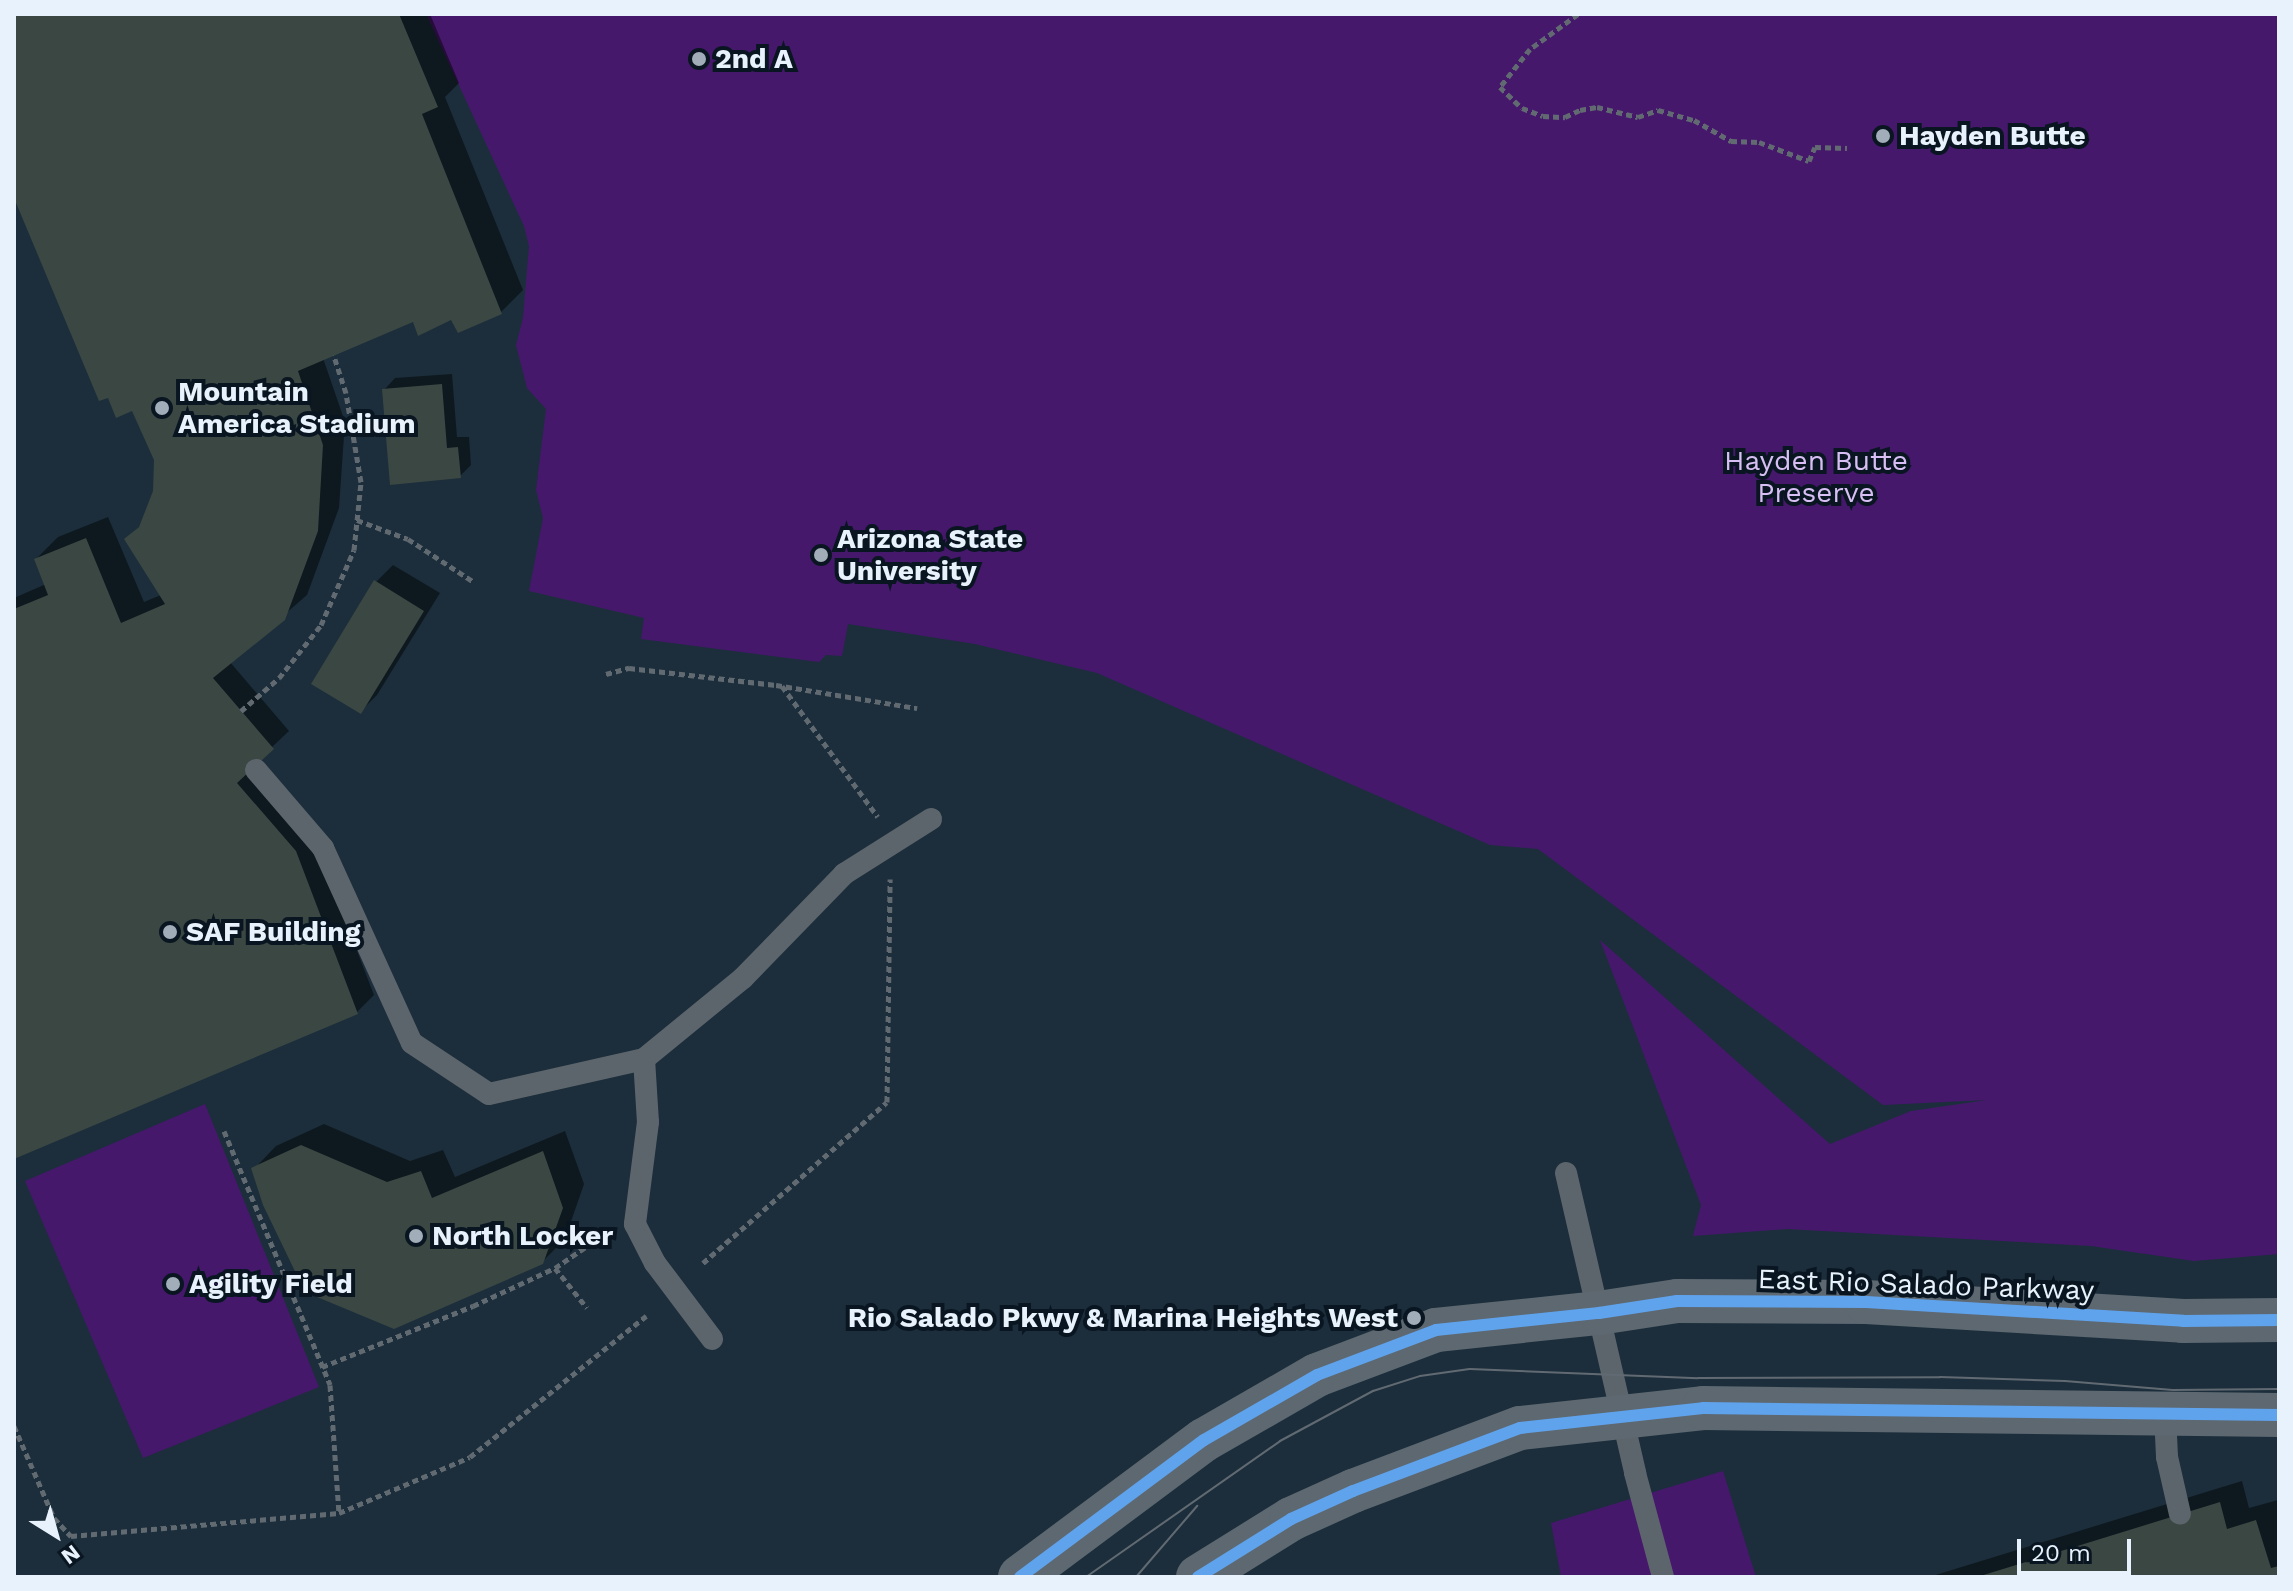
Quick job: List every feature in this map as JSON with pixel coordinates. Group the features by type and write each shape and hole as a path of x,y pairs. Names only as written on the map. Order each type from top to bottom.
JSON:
{"main road":[{"name":"East Rio Salado Parkway","path":"1020,1577 1204,1440 1317,1375 1436,1330 1599,1313 1657,1302 1866,1302 2183,1321 2279,1320"},
{"path":"2183,1321 2279,1340"},
{"path":"1198,1577 1291,1519 1416,1466 1520,1428 1703,1408 2279,1415"}],"lane":[{"path":"256,770 323,848 412,1043 489,1094 644,1059 743,978 844,874 931,819"},
{"path":"644,1059 648,1122 635,1224 655,1263 712,1339"},
{"path":"1566,1173 1635,1473 1663,1577"},
{"path":"2165,1414 2167,1457 2180,1514"}],"path":[{"path":"1578,14 1530,49 1500,87 1522,108 1543,116 1565,117 1597,107 1638,117 1658,110 1694,120 1731,141 1759,142 1809,161 1815,147 1847,148"},
{"path":"241,711 279,678 321,625 354,550 361,482 346,393 334,355"},
{"path":"357,520 408,539 474,582"},
{"path":"606,674 629,668 782,686 917,708"},
{"path":"703,1263 887,1102 891,845 888,830 782,686"},
{"path":"224,1131 330,1385 339,1513"},
{"path":"322,1367 473,1306 555,1268 637,1211"},
{"path":"555,1268 587,1308"},
{"path":"14,1426 54,1518 71,1536 339,1513 470,1457 646,1316"}],"green space":[{"name":"Hayden Butte Preserve","path":"426,14 2279,14 2279,1254 2194,1261 2091,1246 1787,1229 1693,1236 1701,1205 1600,940 1830,1144 1911,1111 1987,1100 1883,1105 1538,849 1490,845 1097,673 975,644 848,624 842,656 826,655 819,662 641,639 644,618 529,591 543,518 536,490 546,409 527,388 516,345 523,318 529,246 524,226"},
{"name":"Agility Field","path":"205,1104 319,1387 143,1458 25,1181"},
{"path":"1723,1471 1756,1577 1561,1577 1551,1523"}],"building":[{"name":"Mountain America Stadium","path":"14,14 399,14 438,107 422,114 502,314 458,333 451,320 418,336 413,322 298,371 323,445 318,531 285,620 213,678 274,749 237,783 296,851 358,1014 14,1159 14,609 48,595 34,559 86,538 121,623 165,604 124,539 139,527 153,491 154,460 132,411 116,418 108,398 99,401 14,198"},
{"path":"442,384 447,448 458,447 461,478 390,485 382,389"},
{"path":"374,580 424,611 361,714 311,684"},
{"name":"North Locker","path":"301,1145 387,1182 421,1171 432,1198 543,1151 563,1208 543,1264 394,1329 305,1292 263,1205 251,1168"},
{"path":"2220,1502 2227,1529 2256,1520 2271,1568 2279,1566 2279,1577 1977,1577"}],"tram line":[{"path":"1086,1577 1280,1441 1373,1391 1420,1376 1470,1369 1698,1378 1940,1377 2065,1381 2173,1390 2279,1389"},
{"path":"1136,1577 1197,1506"}],"cycle path":[{"path":"1020,1577 1204,1440 1317,1375 1436,1330 1599,1313 1677,1301 1866,1302 2183,1321 2279,1320"},
{"path":"1198,1577 1291,1519 1353,1491 1520,1428 1703,1408 2279,1415"}],"place":[{"name":"2nd A","path":"699,59"},
{"name":"Hayden Butte","path":"1883,136"},
{"name":"Mountain America Stadium","path":"162,408"},
{"name":"Arizona State University","path":"821,555"},
{"name":"SAF Building","path":"170,932"},
{"name":"North Locker","path":"416,1236"},
{"name":"Agility Field","path":"173,1284"},
{"name":"Rio Salado Pkwy & Marina Heights West","path":"1414,1318"}]}
